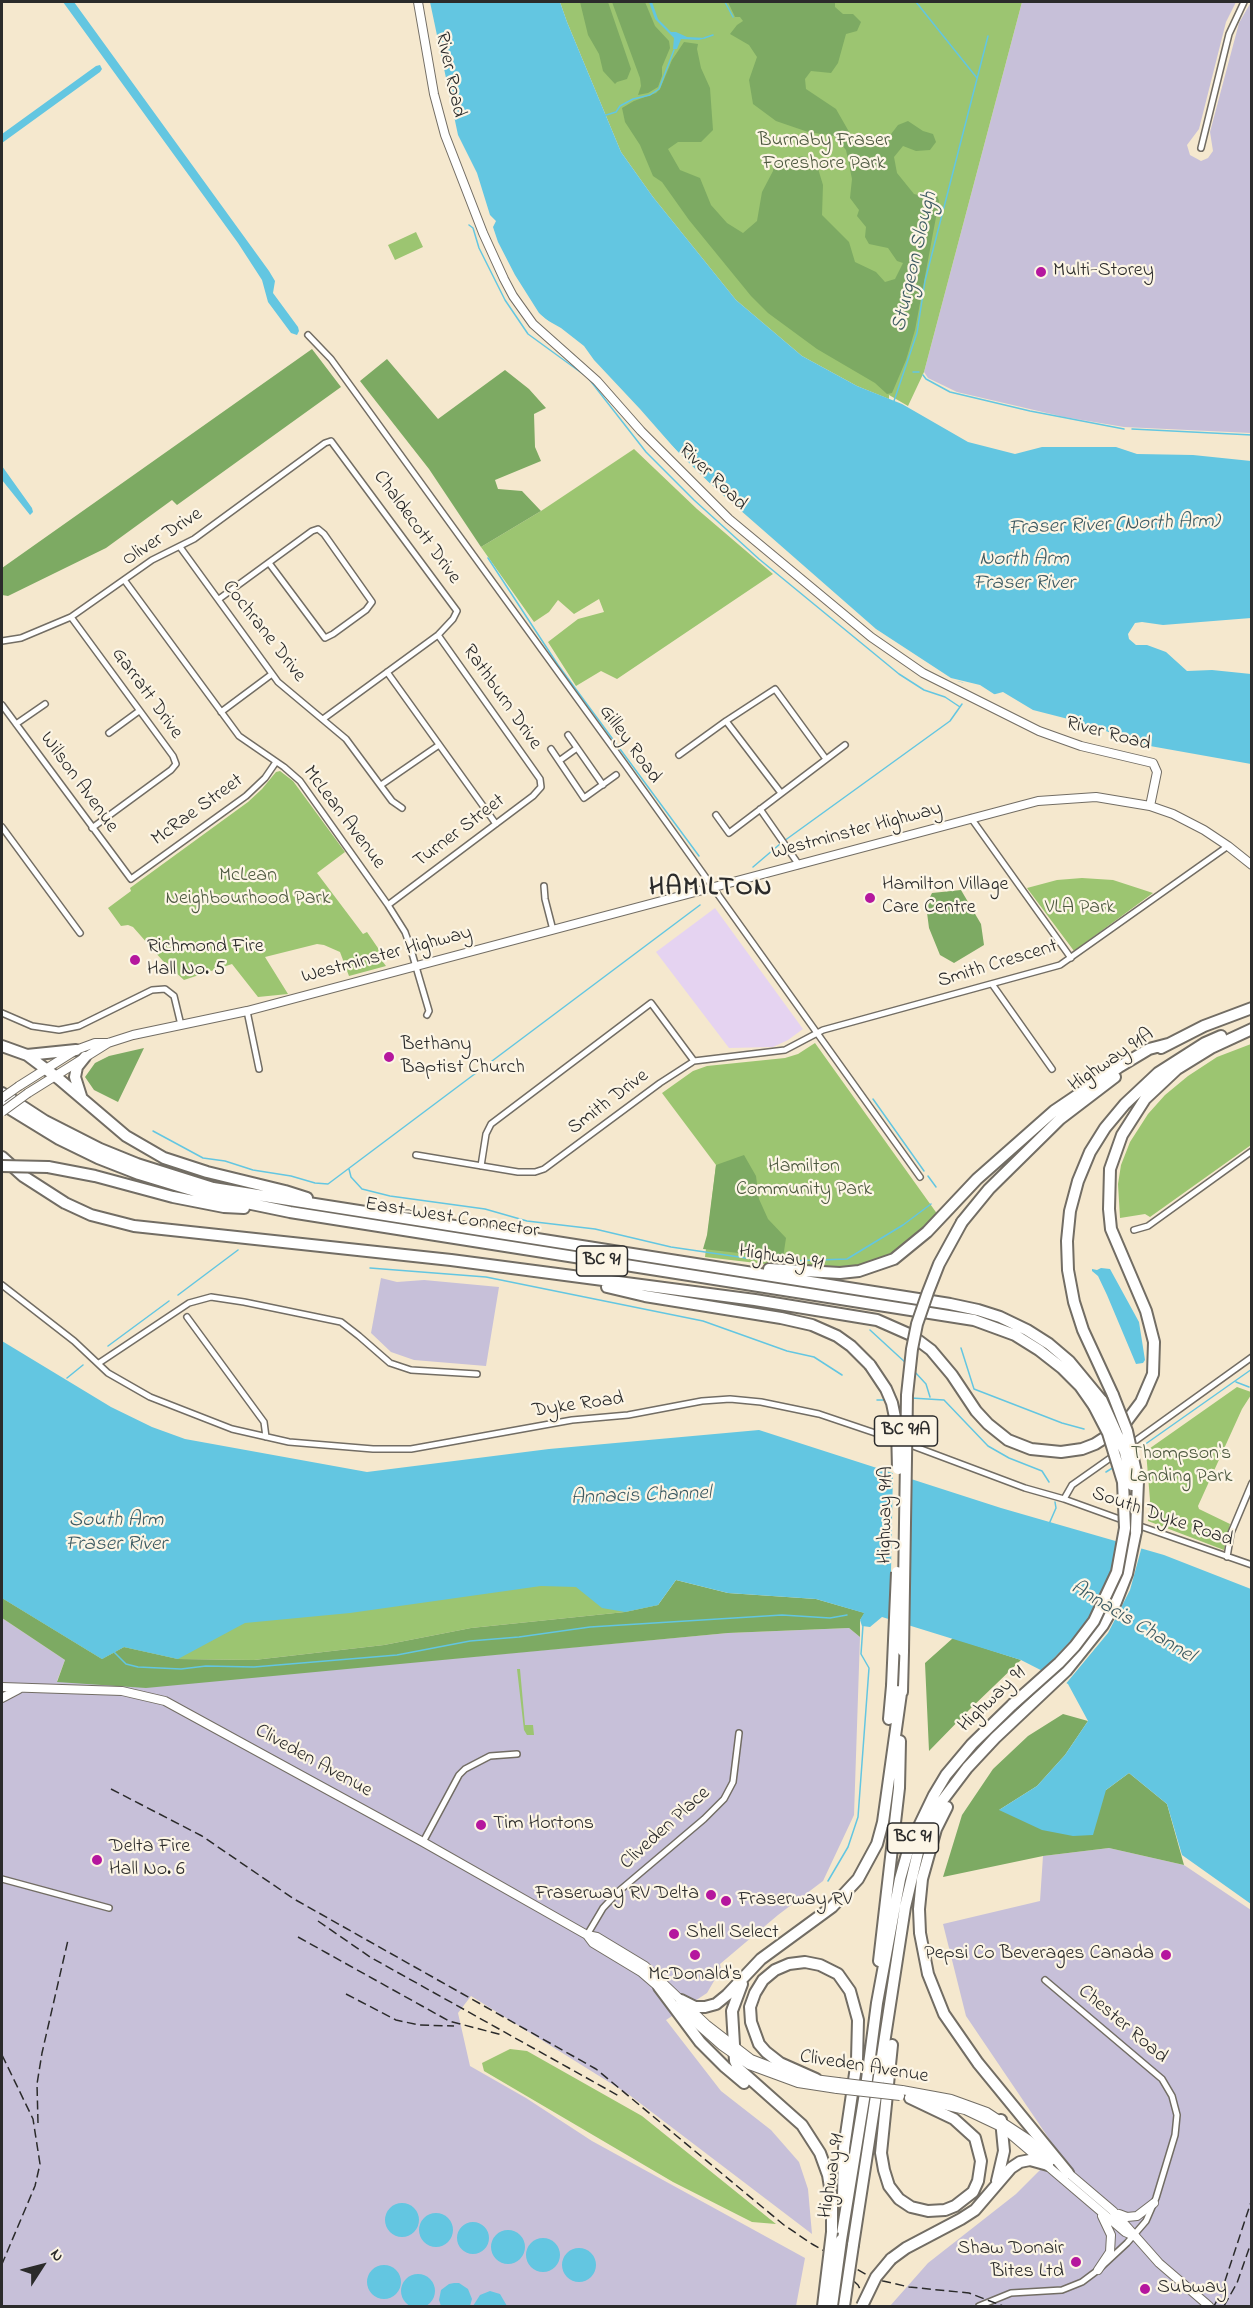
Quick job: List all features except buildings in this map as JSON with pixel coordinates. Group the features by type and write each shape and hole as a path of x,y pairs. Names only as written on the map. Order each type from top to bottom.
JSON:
{"highway":[{"name":"Highway 91A","path":"877,2003 880,1950 899,1788 897,1686 907,1395 917,1324 928,1292 939,1264 962,1222 989,1189 1060,1119 1112,1079 1168,1044 1204,1026 1251,1008"},
{"name":"Highway 91A","path":"1137,1518 1138,1481 1133,1450 1113,1395 1083,1330 1074,1302 1068,1270 1069,1221 1078,1181 1090,1152 1105,1128 1125,1104 1158,1073 1205,1042 1251,1024"},
{"path":"2,1157 23,1176 44,1190 92,1215 134,1226 451,1260 766,1302 877,1320 911,1335 931,1350 952,1375 976,1411 1008,1440 1031,1449 1051,1452 1082,1449 1105,1439 1130,1419 1141,1402 1153,1374 1154,1342 1146,1311 1111,1229 1110,1169 1122,1135 1145,1099 1177,1069 1211,1048 1251,1029"},
{"path":"658,1258 816,1272 860,1271 879,1266 905,1252 977,1179 1054,1111 1119,1066 1149,1049 1168,1044"},
{"path":"2,1046 27,1055 126,1136 164,1158 207,1172 285,1191 327,1205"},
{"path":"27,1055 81,1053 75,1077 82,1099"},
{"name":"East-West Connector","path":"2,1096 100,1149 137,1164 213,1188 658,1258"},
{"name":"East-West Connector","path":"2,1104 59,1139 139,1174 208,1195 290,1212 915,1309"},
{"path":"2,1150 44,1190"},
{"path":"2,1166 48,1167 78,1172 203,1203 290,1212"},
{"name":"Highway 91","path":"658,1258 950,1304 1000,1317 1027,1330 1049,1344 1075,1368 1098,1404 1125,1452 1137,1518 1127,1574 1116,1602 1103,1625 1066,1671 980,1753 942,1801 918,1852 909,1888 844,2307"},
{"path":"548,1273 645,1296 812,1325 837,1336 851,1346 870,1365 883,1383 892,1402 898,1438 897,1686 876,1822 862,1863 845,1895 817,1919 761,1959 727,1995 710,2006 695,2007 681,2000"},
{"name":"Highway 91","path":"842,2240 877,2003 900,1879 909,1847 934,1795 958,1760 987,1728 1059,1663 1094,1620 1117,1572 1125,1528 1123,1482 1098,1404 1062,1368 1015,1335 974,1320 915,1309"},
{"path":"958,1781 936,1829 922,1879 919,1909 920,1933 928,1974 944,2014 973,2056 1068,2173"},
{"path":"899,1956 881,2153 884,2170 889,2186 899,2199 911,2206 928,2211 945,2210 955,2206 973,2192 978,2181 981,2161 975,2138 954,2119 904,2095"},
{"path":"816,2079 780,2063 766,2052 759,2044 751,2022 750,2007 755,1992 763,1980 775,1970 789,1964 805,1962 820,1965 838,1974 850,1990 858,2020 857,2060 844,2148 842,2240"},
{"path":"748,1973 738,1991 732,2011 734,2051 739,2069 802,2125 813,2141 828,2175 832,2200 832,2232 823,2307"},
{"path":"659,1987 708,2050 813,2141"},
{"path":"995,2187 1003,2162 1002,2124"},
{"path":"862,2307 876,2277 891,2259 906,2248 968,2215 1011,2168 1020,2162 1030,2160 1048,2165"},
{"name":"BC 91","path":"832,2307 842,2240"}],"street":[{"name":"River Road","path":"418,2 434,94 445,135 483,233 504,279 533,324 597,381 641,431 729,519 872,637 923,673 1039,731 1081,746 1153,763 1157,772 1150,807"},
{"path":"1201,148 1229,33 1244,2"},
{"name":"Gilley Road","path":"308,335 330,359 920,1177"},
{"name":"Oliver Drive","path":"2,641 21,638 71,617 152,560 180,547 325,443 331,441"},
{"name":"Chaldecott Drive","path":"323,719 438,635 457,611 331,441"},
{"path":"219,599 312,531 318,529 324,534 372,602 366,610 325,638 269,563"},
{"name":"Cochrane Drive","path":"180,547 272,674 286,690 323,719 354,748 392,801 402,808"},
{"name":"McLean Avenue","path":"125,581 239,736 300,781 388,905 405,932 429,1011 427,1015"},
{"name":"Garratt Drive","path":"71,617 173,756 176,764 92,828"},
{"name":"Rathburn Drive","path":"438,635 540,779"},
{"path":"387,672 496,824"},
{"path":"221,712 272,674"},
{"path":"679,755 766,692 775,689 826,759"},
{"path":"16,724 45,704"},
{"name":"Wilson Avenue","path":"2,705 131,879"},
{"path":"109,733 140,711"},
{"path":"726,721 781,793"},
{"path":"568,735 603,785"},
{"path":"381,785 439,745"},
{"path":"716,815 729,833 845,745"},
{"path":"559,761 577,748"},
{"path":"550,749 584,798 615,775"},
{"name":"McRae Street","path":"131,879 251,792 276,762"},
{"name":"Turner Street","path":"388,905 538,792 541,787 540,779"},
{"name":"Westminster Highway","path":"2,1096 49,1072 95,1042 108,1043 247,1011 1038,801 1096,797 1150,807 1191,822 1228,846 1251,865"},
{"path":"760,809 800,865"},
{"path":"971,818 1071,958"},
{"path":"2,827 80,933"},
{"name":"Smith Crescent","path":"816,1033 1056,967 1228,846"},
{"path":"544,886 545,899 554,930"},
{"path":"992,984 1052,1069"},
{"path":"2,1013 33,1026 59,1030 79,1026 152,990 165,989 174,996 181,1025"},
{"path":"481,1166 486,1134 491,1124 651,1003 694,1061"},
{"path":"247,1011 259,1069"},
{"name":"Smith Drive","path":"416,1155 530,1173 548,1167 660,1083 694,1061 786,1050 816,1033"},
{"name":"Westminster Highway","path":"2,1112 28,1093 49,1072"},
{"path":"1134,1230 1148,1226 1251,1151"},
{"name":"Dyke Road","path":"2,1285 74,1341 108,1373 150,1397 232,1428 289,1442 373,1449 411,1449 572,1420 628,1415 702,1401 746,1400 819,1414 1025,1488 1064,1499"},
{"path":"99,1363 189,1303 211,1297 340,1322 390,1363 411,1370 477,1374"},
{"path":"187,1317 264,1422 266,1437"},
{"path":"1064,1499 1072,1485 1251,1357"},
{"path":"1227,1557 1231,1533 1251,1483"},
{"name":"South Dyke Road","path":"1064,1499 1251,1565"},
{"name":"Cliveden Avenue","path":"2,1687 122,1691 165,1701 423,1842 587,1935 597,1937 629,1955 645,1966 749,2065 780,2078 807,2085 837,2085"},
{"path":"2,1698 22,1688"},
{"name":"Cliveden Place","path":"587,1935 603,1908 619,1891 704,1819 724,1799 733,1782 739,1733"},
{"path":"423,1842 459,1775 465,1769 490,1756 516,1754"},
{"path":"2,1879 109,1908"},
{"name":"Cliveden Avenue","path":"587,1935 593,1943 626,1960 659,1987 696,2024 734,2051 751,2059 798,2077 904,2095 951,2099 987,2112 1122,2229 1134,2236"},
{"name":"Chester Road","path":"979,2307 1011,2293 1062,2290 1082,2282 1098,2270 1134,2236 1146,2221 1154,2203 1175,2135 1177,2115 1172,2096 1162,2079 1045,1980"},
{"name":"Cliveden Avenue","path":"1002,2124 1028,2139 1113,2211 1159,2263 1209,2307"},
{"path":"1088,2199 1104,2219 1112,2235 1110,2252 1098,2270"},
{"path":"1113,2211 1133,2217 1142,2214 1154,2203"}],"shaded area":[{"path":"1022,2 1236,2 1226,22 1199,129 1187,145 1190,155 1201,161 1208,158 1213,151 1210,132 1239,23 1251,2 1251,433 1124,427 1064,417 957,392 928,378 924,372"},
{"path":"715,908 803,1029 788,1040 773,1047 729,1048 656,952"},
{"path":"381,1278 397,1282 424,1280 499,1287 486,1366 414,1360 391,1352 371,1333"},
{"path":"2,1618 65,1660 57,1681 348,1668 728,1633 849,1628 860,1637 854,1815 823,1881 720,1964 721,1969 707,1993 666,2020 721,2091 771,2130 799,2162 808,2189 812,2234 628,2094 471,1996 458,2013 470,2066 526,2098 592,2141 805,2258 796,2306 2,2306"},
{"path":"1109,1848 1184,1865 1251,1910 1251,2306 890,2306 928,2263 1016,2194 1058,2152 966,2016 943,1924 1040,1901 1043,1856"}],"green space":[{"name":"Burnaby Fraser Foreshore Park","path":"560,2 1022,2 924,372 908,406 889,395 889,399 857,386 802,356 736,300 653,197 621,152"},
{"path":"580,2 608,2 631,69 627,79 615,84 603,71 599,54 588,35"},
{"path":"612,2 645,2 655,26 669,41 670,48 662,67 658,87 648,93 638,95 641,86 640,78"},
{"path":"728,2 835,2 835,7 843,14 853,14 861,22 857,31 846,34 838,63 831,73 811,71 805,79 806,89 836,109 852,137 867,145 888,138 898,125 908,121 923,131 933,134 936,142 930,150 916,151 903,146 894,157 897,173 914,194 927,197 936,193 939,201 915,330 906,360 892,393 887,394 875,383 817,349 768,313 751,296 689,220 662,182 653,176 640,145 625,122 622,108 660,89 672,60 684,42 698,44 701,68 710,88 713,130 701,142 678,142 668,149 680,170 700,178 711,205 727,223 743,233 757,221 762,192 773,171 774,162 804,156 816,162 823,185 822,215 849,242 855,262 876,272 885,282 895,279 903,263 897,261 888,248 869,244 865,237 866,227 857,216 859,210 850,198 852,179 846,150 834,136 808,132 776,121 753,104 749,80 757,57 749,45 730,34 743,21 740,17 735,17"},
{"path":"416,232 423,247 395,260 388,245"},
{"path":"312,349 341,387 177,505 172,500 106,548 8,596 2,595 2,568"},
{"path":"387,359 438,419 505,370 529,389 546,408 534,414 535,447 541,461 495,480 498,489 522,491 541,511 481,547 429,469 360,381"},
{"path":"634,449 697,509 773,574 617,679 601,671 576,686 548,642 578,619 604,612 599,599 574,614 558,600 549,612 534,622 481,547 541,511"},
{"name":"McLean Neighbourhood Park","path":"280,771 293,781 345,852 317,873 363,934 367,932 380,951 377,954 386,966 349,976 340,952 317,944 265,957 288,994 258,997 232,964 184,980 163,961 133,927 121,926 108,908 131,891 130,888 248,802 276,772"},
{"name":"VLA Park","path":"1082,878 1113,880 1153,893 1074,951 1027,888 1057,880"},
{"path":"961,890 981,924 984,945 954,963 940,955 929,928 926,905 932,893"},
{"name":"Hamilton Community Park","path":"815,1043 938,1215 889,1256 861,1266 838,1269 782,1266 705,1257 716,1165 662,1093 693,1071 707,1066 785,1058 798,1054"},
{"path":"1251,1044 1251,1145 1150,1217 1145,1214 1120,1218 1118,1184 1121,1165 1130,1142 1148,1114 1165,1095 1188,1076 1217,1057"},
{"path":"144,1048 118,1102 94,1090 85,1077 95,1063 109,1056"},
{"path":"744,1155 756,1176 759,1199 768,1219 786,1238 783,1258 703,1249 707,1235 716,1165"},
{"name":"Thompson's Landing Park","path":"1237,1387 1251,1392 1251,1395 1242,1409 1198,1506 1199,1509 1230,1524 1224,1550 1148,1521 1150,1500 1146,1451"},
{"path":"2,1571 550,1572 658,1605 625,1612 471,1628 384,1645 254,1660 178,1659 124,1647 102,1659 2,1598"},
{"path":"676,1580 728,1593 816,1599 865,1613 860,1620 860,1637 849,1628 728,1633 146,1688 57,1682 65,1660 2,1618 2,1598 102,1659 124,1647 178,1659 254,1660 384,1645 471,1628 625,1612 658,1605"},
{"path":"953,1638 1021,1660 929,1751 925,1663"},
{"path":"517,1669 520,1669 525,1725 533,1725 534,1735 527,1735 524,1730"},
{"path":"1063,1714 1088,1721 1065,1755 1037,1786 999,1810 1106,1790 1129,1773 1167,1804 1184,1865 1109,1848 1043,1856 943,1877 962,1815 993,1769 1028,1736"},
{"path":"510,2049 527,2051 642,2116 776,2224 752,2222 673,2182 484,2071 482,2063"}],"water":[{"path":"63,2 74,2 269,271 275,281 273,293 298,327 297,335 291,333 268,302 262,280 238,243"},
{"name":"North Arm Fraser River","path":"427,2 560,2 621,152 653,197 736,300 802,356 857,386 902,404 968,442 1015,454 1042,447 1116,447 1137,454 1193,455 1251,461 1251,618 1163,625 1142,622 1135,623 1128,634 1129,639 1136,645 1147,645 1166,652 1187,671 1212,670 1251,674 1251,764 1150,746 1076,721 1033,710 1003,692 992,695 979,687 950,679 869,626 755,528 673,447 567,336 531,307 506,265 488,221 474,173 456,138"},
{"path":"649,2 652,2 658,19 671,32 687,37 706,38 681,39 677,49 673,49 674,38 655,19"},
{"path":"100,65 102,69 100,72 2,143 2,134"},
{"path":"2,466 32,508 33,512 30,515 2,480"},
{"path":"1092,1269 1110,1269 1139,1322 1145,1360 1143,1363 1136,1364 1107,1295 1098,1276 1092,1271"},
{"name":"South Arm Fraser River","path":"2,1341 111,1407 152,1427 185,1439 367,1472 549,1449 759,1430 1001,1508 1164,1555 1251,1589 1251,1904 1182,1855 1167,1804 1129,1773 1106,1790 1093,1835 1073,1836 1042,1830 999,1810 1037,1786 1065,1755 1088,1721 1068,1684 1021,1660 882,1617 870,1627 862,1626 860,1620 864,1613 816,1599 728,1593 676,1580 658,1605 625,1612 602,1608 576,1587 541,1586 350,1613 245,1623 178,1659 124,1647 102,1659 2,1598"},
{"path":"402,2203 414,2208 419,2220 414,2232 402,2237 390,2232 385,2220 390,2208"},
{"path":"436,2213 448,2218 453,2230 448,2242 436,2247 424,2242 419,2230 424,2218"},
{"path":"473,2222 485,2226 489,2238 485,2250 473,2254 461,2250 457,2238 461,2226"},
{"path":"508,2230 520,2235 525,2247 520,2259 508,2264 496,2259 491,2247 496,2235"},
{"path":"543,2238 555,2243 560,2255 555,2267 543,2272 531,2267 526,2255 531,2243"},
{"path":"579,2248 591,2253 596,2265 591,2277 579,2282 567,2277 562,2265 567,2253"},
{"path":"384,2265 396,2270 401,2282 396,2294 384,2299 372,2294 367,2282 372,2270"},
{"path":"418,2274 430,2279 435,2291 430,2303 418,2308 406,2303 401,2291 406,2279"},
{"path":"454,2283 459,2283 468,2289 472,2299 470,2306 441,2306 439,2300 441,2290"},
{"path":"490,2291 500,2294 507,2306 473,2306 480,2295"}],"pier":[{"path":"424,2 430,2 458,135 477,173 490,215 496,221 493,227 498,242 539,313 584,346 691,467 876,629 951,678 980,685 997,696 991,698 962,682 949,680 937,674 911,659 860,621 753,530 565,339 529,309 504,266 485,222 472,174 453,139 439,89"},
{"path":"893,1470 911,1476 909,1628 890,1623"},
{"path":"1118,1539 1142,1546 1130,1590 1108,1633 1064,1686 1040,1673 1080,1631 1094,1610 1109,1578"}],"waterway":[{"path":"725,2 733,17"},
{"path":"916,2 977,78"},
{"path":"704,38 713,35"},
{"name":"Sturgeon Slough","path":"894,401 917,333 925,281 988,36"},
{"path":"603,116 616,112 620,106 633,99 650,95 659,89 674,50"},
{"path":"469,225 473,228 479,248 505,300 528,334 583,374"},
{"path":"913,372 919,372"},
{"path":"923,375 950,392 1030,411 1124,429"},
{"path":"589,379 646,452 694,500 759,559 899,674 924,690 945,697 960,707"},
{"path":"1132,429 1252,435"},
{"path":"488,558 558,665 699,856"},
{"path":"784,841 950,721 962,704"},
{"path":"753,867 780,844"},
{"path":"153,1131 203,1158 328,1184 700,905"},
{"path":"873,1099 924,1171"},
{"path":"349,1169 351,1177 362,1189 390,1196 485,1209 527,1221 595,1229 671,1247 746,1258 787,1261 847,1259 903,1225 931,1204"},
{"path":"928,1176 936,1187"},
{"path":"178,1295 238,1250"},
{"path":"370,1268 486,1277 703,1321 787,1351 814,1357 842,1375"},
{"path":"108,1346 169,1301"},
{"path":"870,1330 907,1364"},
{"path":"961,1348 974,1389 1062,1423 1084,1429"},
{"path":"67,1378 83,1365"},
{"path":"1137,1450 1252,1369"},
{"path":"914,1371 926,1384 930,1397"},
{"path":"1236,1382 1249,1387"},
{"path":"911,1398 944,1400 988,1446 1009,1458 1042,1471 1049,1482"},
{"path":"877,1400 886,1400"},
{"path":"1106,1472 1114,1467"},
{"path":"1049,1524 1056,1508 1055,1502"},
{"path":"114,1652 126,1664 138,1667 181,1669 206,1666 254,1667 397,1655 470,1641 590,1627 782,1615 830,1618 847,1615"},
{"path":"828,1881 848,1847 858,1817 869,1668 861,1654 863,1625"}],"railway":[{"path":"111,1789 202,1836 294,1899 596,2069 784,2225 812,2244 869,2276 883,2281 909,2287 969,2293 1003,2306"},
{"path":"318,1921 370,1957 619,2096"},
{"path":"298,1937 449,2021 502,2035"},
{"path":"38,2123 37,2084 42,2053 68,1940"},
{"path":"346,1994 396,2020 419,2025 454,2026"},
{"path":"2,2055 33,2119 40,2164 35,2186 2,2264"},
{"path":"1214,2306 1221,2293 1252,2199"},
{"path":"1224,2306 1237,2283 1252,2240"},
{"path":"834,2263 858,2285 869,2306"}],"place":[{"name":"Multi-Storey","path":"1041,272"},
{"name":"Hamilton Village Care Centre","path":"870,898"},
{"name":"Richmond Fire Hall No. 5","path":"135,960"},
{"name":"Bethany Baptist Church","path":"389,1057"},
{"name":"Tim Hortons","path":"481,1825"},
{"name":"Delta Fire Hall No. 6","path":"97,1860"},
{"name":"Fraserway RV Delta","path":"711,1895"},
{"name":"Fraserway RV","path":"726,1901"},
{"name":"Shell Select","path":"674,1934"},
{"name":"McDonald's","path":"695,1955"},
{"name":"Pepsi Co Beverages Canada","path":"1166,1955"},
{"name":"Shaw Donair Bites Ltd","path":"1076,2262"},
{"name":"Subway","path":"1145,2289"}],"district":[{"name":"HAMILTON","path":"711,890"}],"water label":[{"name":"Fraser River (North Arm)","path":"1114,526"},
{"name":"Annacis Channel","path":"641,1497"},
{"name":"Annacis Channel","path":"1132,1623"}]}
